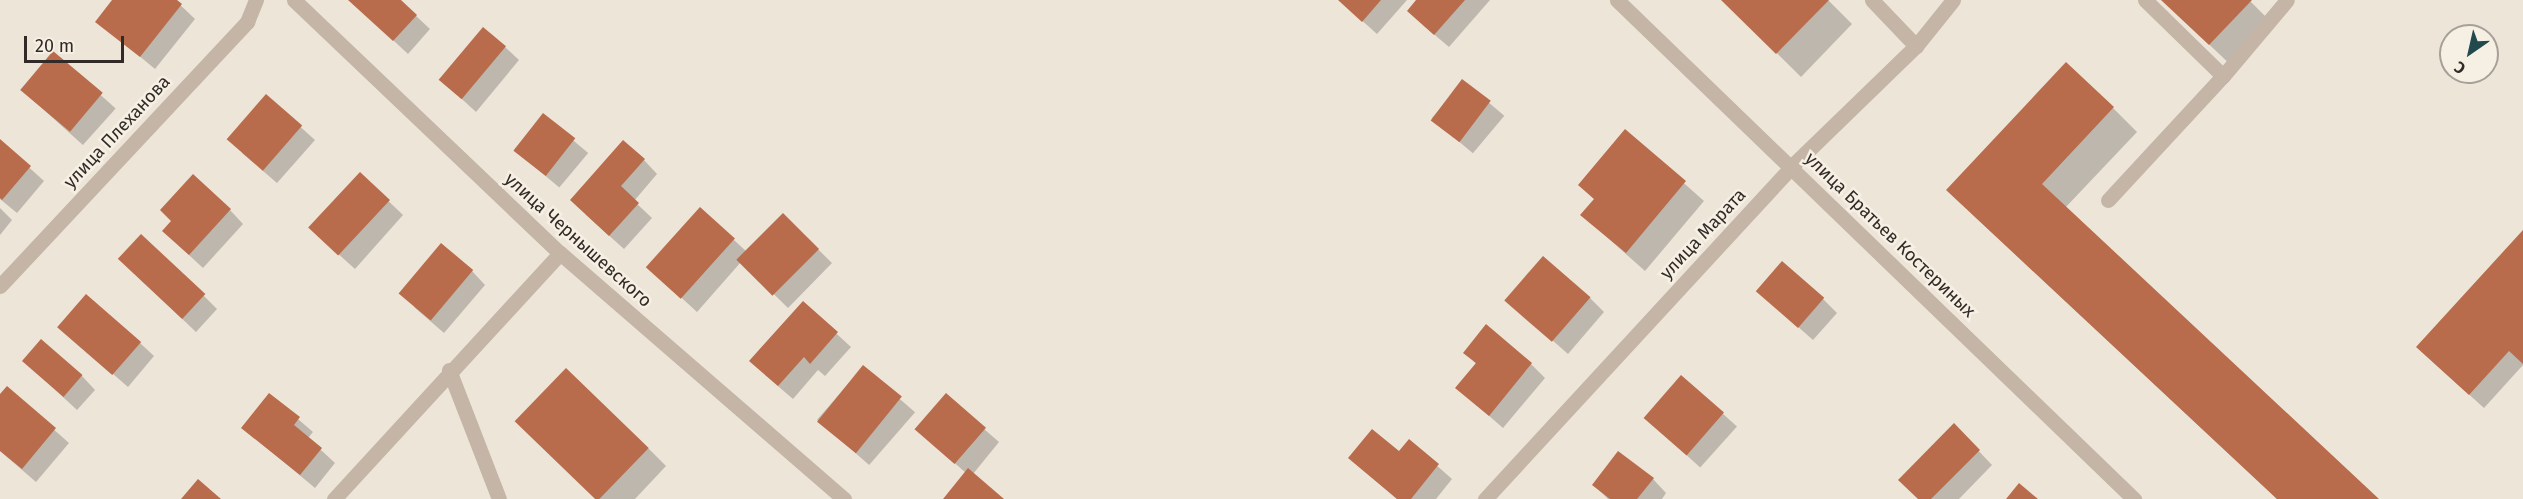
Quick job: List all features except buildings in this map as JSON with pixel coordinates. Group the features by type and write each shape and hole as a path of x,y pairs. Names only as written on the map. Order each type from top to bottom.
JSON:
{"street":[{"name":"улица Плеханова","path":"0,286 247,22 256,0"},
{"name":"улица Чернышевского","path":"294,0 560,253 844,499"},
{"name":"улица Братьев Костериных","path":"1617,0 2134,499"},
{"path":"1872,0 1916,46"},
{"name":"улица Марата","path":"1485,499 1791,167 1916,46 1953,0"},
{"path":"2145,0 2223,76"},
{"path":"2108,200 2223,76 2287,0"},
{"path":"334,499 449,370 560,253"},
{"path":"449,370 499,499"}]}
